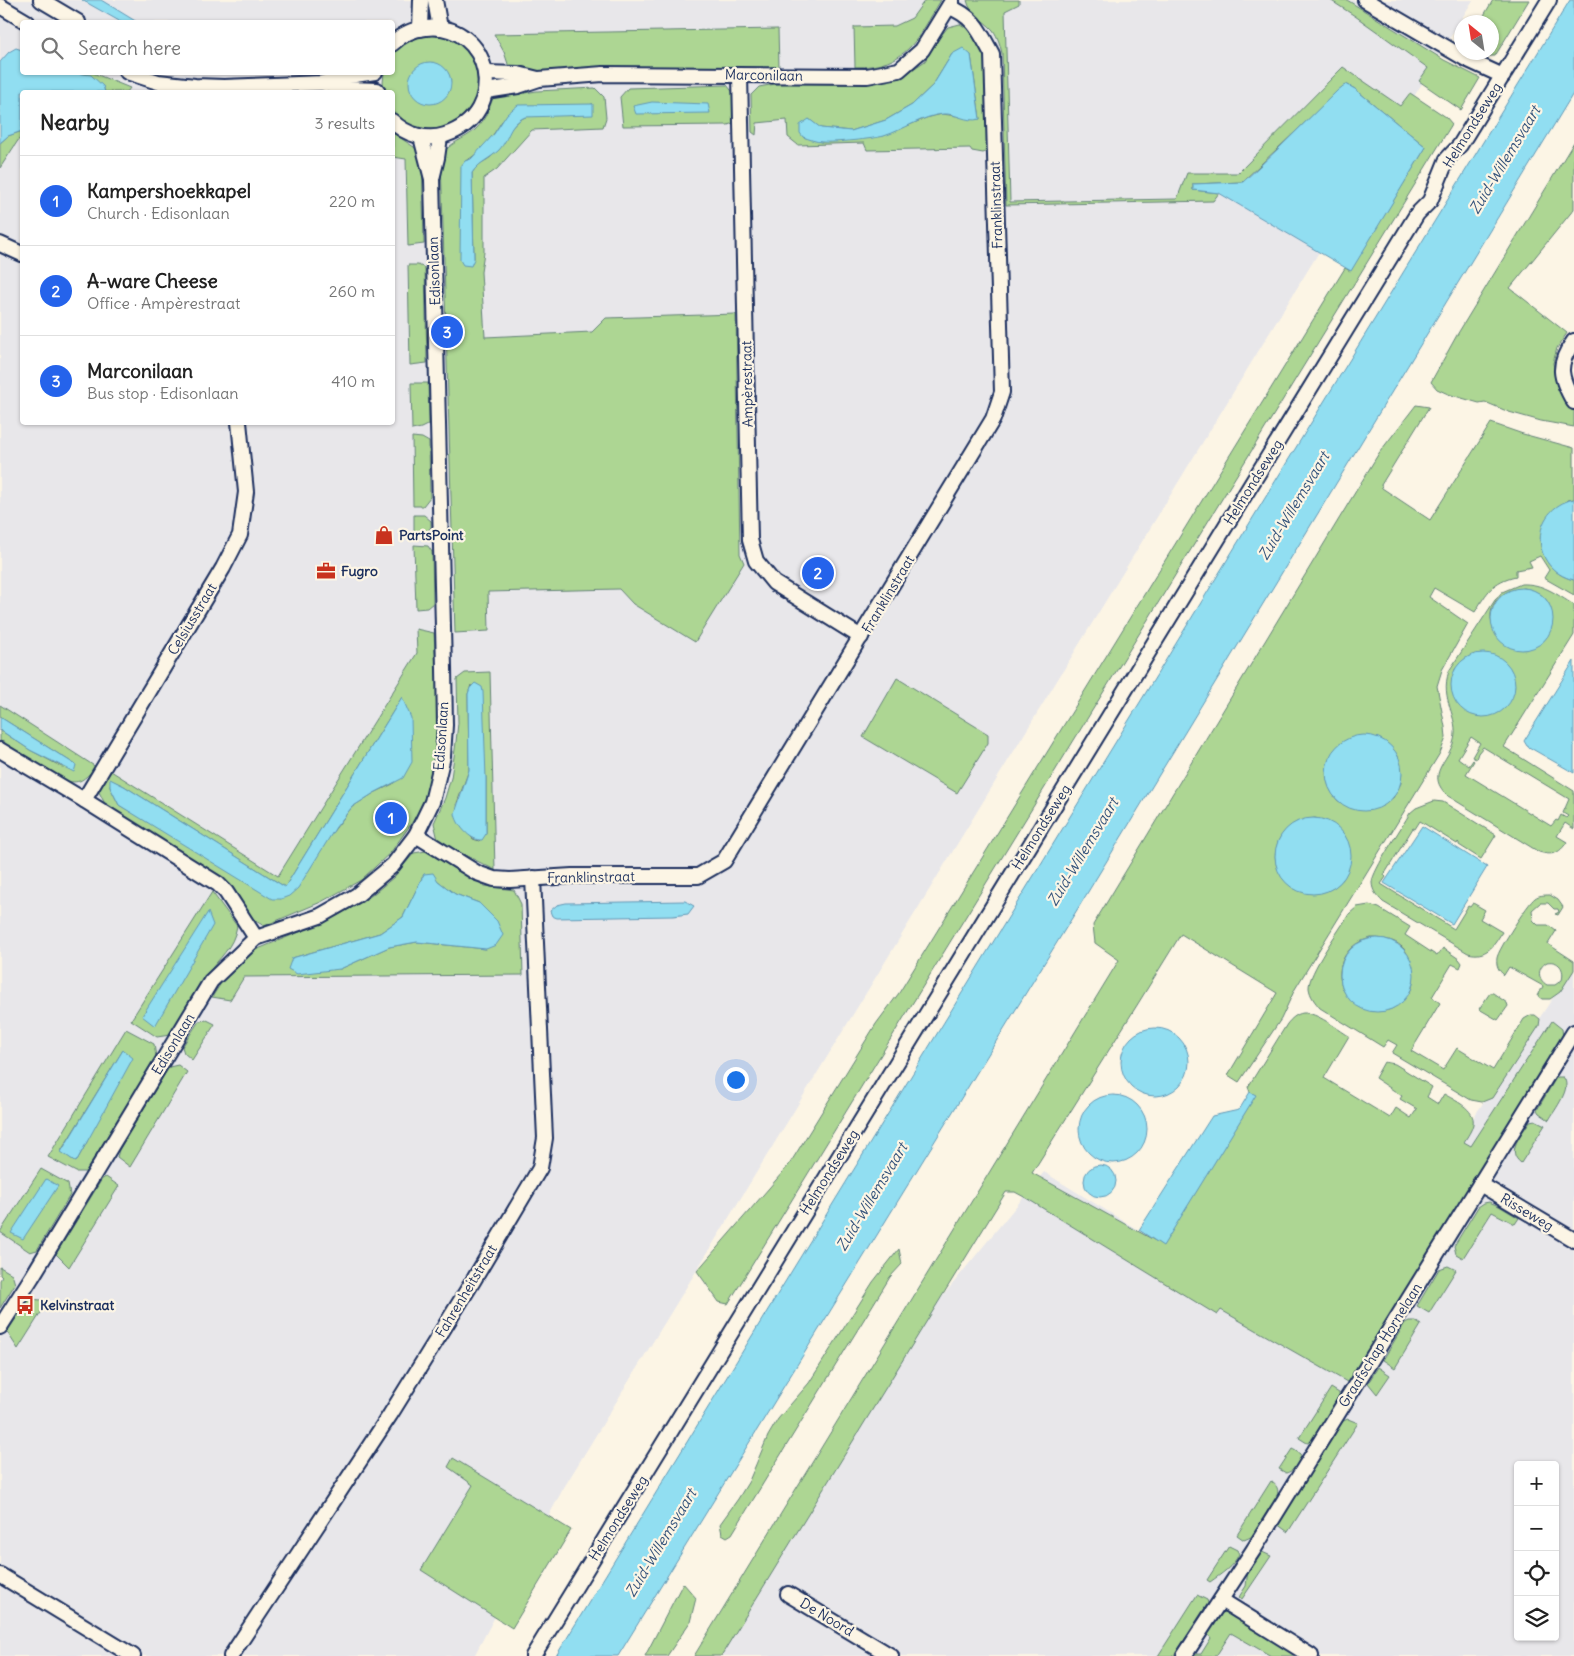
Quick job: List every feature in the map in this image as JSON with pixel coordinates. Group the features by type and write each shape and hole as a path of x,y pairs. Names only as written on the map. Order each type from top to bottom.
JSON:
{"street":[{"path":"41,0 75,20"},
{"path":"420,29 421,0"},
{"path":"435,0 440,28"},
{"path":"1365,0 1466,58 1503,76"},
{"name":"Helmondseweg","path":"533,1656 1406,231 1417,214 1430,200 1447,159 1460,145 1549,0"},
{"name":"Marconilaan","path":"486,91 518,86 539,79 603,74 867,76 899,70 922,50 950,3"},
{"name":"Franklinstraat","path":"416,835 477,873 494,880 572,876 698,876 724,861 993,419 1002,392 992,54 979,29 950,3"},
{"path":"0,6 24,20"},
{"path":"395,42 408,33 420,29 440,28 453,32 465,39 474,48 482,60 486,73 486,91 480,108 470,122 456,132 440,137 421,137 408,133 395,123"},
{"name":"Marconilaan","path":"486,73 518,74 539,79"},
{"path":"154,77 195,86 224,87 322,83 355,75"},
{"path":"376,75 377,90"},
{"name":"Ampèrestraat","path":"740,75 750,540 756,561 774,583 861,637"},
{"path":"322,83 362,90"},
{"name":"Edisonlaan","path":"0,1327 38,1268 211,981 256,938 320,916 357,895 393,865 416,835 432,802 443,756 445,725 432,179 421,137"},
{"name":"Edisonlaan","path":"432,179 440,137"},
{"path":"0,244 20,253"},
{"path":"1574,341 1562,362 1564,385 1574,402"},
{"name":"Celsiusstraat","path":"84,800 240,536 246,492 238,425"},
{"path":"0,750 218,884 226,892 256,938"},
{"name":"Fahrenheitstraat","path":"231,1656 390,1415 540,1168 545,1138 533,878"},
{"name":"Graafschap Hornelaan","path":"1184,1656 1221,1600 1574,1032"},
{"name":"Risseweg","path":"1480,1184 1574,1240"},
{"path":"0,1575 133,1656"},
{"name":"De Noord","path":"788,1594 891,1656"},
{"path":"1221,1600 1311,1656"}],"shaded area":[{"path":"0,0 1473,0 1464,15 1454,15 1454,31 563,1489 474,1656 0,1656"},
{"path":"1574,966 1574,1656 706,1656 866,1390 1044,1172 1323,1344"}],"green space":[{"path":"925,0 941,0 925,27 909,48 887,62 873,66 855,67 854,27 895,26 912,18"},
{"path":"967,0 1019,0 1019,4 1005,11 1010,202 1177,199 1187,173 1238,173 1343,67 1400,106 1410,93 1446,117 1452,124 728,1304 719,1302 697,1271 789,1165 876,1024 899,993 1345,268 1350,271 1426,147 1355,89 1346,84 1242,182 1193,184 1193,190 1219,193 1213,201 1006,205 1002,53 998,38 993,30 974,13"},
{"path":"1330,0 1347,0 1444,60 1480,78 1461,110 1419,81 1428,68"},
{"path":"1493,0 1529,0 1499,49 1499,15 1484,15"},
{"path":"960,24 969,29 985,47 988,151 983,153 972,151 970,148 867,150 864,143 798,145 788,137 787,120 757,123 756,135 752,132 751,95 759,87 775,84 900,78 925,61 936,42 948,27","holes":["952,54 971,55 980,119 942,114 926,118 883,136 821,142 803,137 809,119 820,128 851,131 886,120 912,105 933,85"]},
{"path":"778,29 779,67 538,71 509,67 504,52 494,34"},
{"path":"435,35 446,37 459,43 470,55 477,69 479,83 476,97 470,110 460,121 448,128 433,131 414,128 395,114 395,90 384,90 384,75 395,75 395,51 403,45 422,36"},
{"path":"71,75 98,75 130,88 128,90 104,90 103,86"},
{"path":"727,85 735,95 736,122 728,125 623,126 620,97 628,88"},
{"path":"595,88 604,97 606,118 603,127 532,130 497,169 484,178 484,252 481,272 485,337 592,332 606,318 736,314 740,554 744,563 695,642 633,604 619,589 488,592 489,631 455,633 441,158 447,148 472,133 479,126 493,98 537,91","holes":["593,104 525,117 519,120 511,129 493,155 477,166 472,173 474,258 470,266 465,161 481,149 502,121"]},
{"path":"20,132 20,139 0,168 0,143 8,136"},
{"path":"395,134 414,147 422,157 424,244 408,246 406,159 395,157"},
{"path":"1574,142 1574,209 1510,288 1567,333 1557,348 1553,363 1558,389 1574,410 1574,427 1541,421 1509,412 1485,402 1479,403 1448,394 1437,389 1431,382 1457,335"},
{"path":"408,265 418,265 425,268 427,363 410,365"},
{"path":"411,383 428,383 429,424 412,430"},
{"path":"1416,405 1429,407 1381,485 1382,488 1430,520 1491,423 1574,448 1574,499 1568,500 1540,539 1543,554 1550,566 1560,574 1574,580 1574,595 1544,578 1549,570 1540,556 1529,561 1532,567 1516,570 1516,576 1508,578 1491,588 1475,612 1434,588 1429,597 1468,624 1442,670 1437,686 1446,738 1440,753 1295,989 1281,1019 1239,1082 1228,1075 1277,993 1181,934 1032,1173 1163,1245 1255,1096 1248,1087 1287,1024 1298,1014 1309,1013 1314,1015 1349,1036 1324,1078 1390,1118 1396,1108 1411,1118 1417,1109 1400,1099 1402,1096 1375,1078 1384,1062 1395,1064 1432,1087 1427,1097 1438,1104 1444,1094 1468,1109 1473,1119 1473,1124 1464,1142 1471,1146 1552,1021 1562,1029 1563,1037 1465,1199 1350,1382 1221,1310 1217,1315 1026,1198 1015,1192 1006,1192 721,1656 694,1656 1119,960 1095,943 1093,925 1379,453","holes":["1361,736 1380,739 1389,745 1398,756 1401,783 1393,798 1338,801 1331,791 1327,781 1328,761 1340,745","1315,818 1326,821 1344,878 1332,888 1318,893 1305,892 1293,887 1283,878 1277,867 1275,853 1280,838 1285,831 1297,822"]},
{"path":"412,437 422,438 429,442 430,497 423,506 413,506"},
{"path":"414,515 424,515 431,521 431,527 425,534 414,535"},
{"path":"414,545 428,546 432,552 433,603 427,608 416,609"},
{"path":"1521,584 1536,585 1549,590 1574,605 1574,635 1504,747 1574,791 1574,829 1565,823 1557,836 1567,842 1561,849 1551,854 1539,852 1448,796 1438,781 1440,768 1451,748 1455,732 1446,691 1449,671 1495,600 1502,592","holes":["1524,588 1538,593 1549,604 1546,638 1532,647 1519,649 1507,645 1498,636 1492,626 1491,614 1495,602 1505,593","1475,654 1508,666 1513,679 1513,691 1509,701 1501,710 1491,715 1480,716 1468,712 1456,702 1455,669 1465,659","1471,737 1480,743 1472,757 1476,759 1483,747 1569,799 1563,813 1568,816 1566,818 1561,815 1558,821 1556,820 1551,826 1466,774 1474,761 1469,766 1458,758"]},
{"path":"416,629 434,633 439,722 432,775 421,808 391,852 361,880 321,902 264,926 246,915 227,883 106,806 96,786 103,766 278,876 417,653","holes":["402,697 393,784 352,807 281,899 119,805 110,787 111,780 124,786 285,887"]},
{"path":"490,672 495,870 438,840 434,823 451,778 458,723 457,679 465,673","holes":["471,685 486,778 486,834 479,841 473,839 460,825 457,803 469,770 468,694"]},
{"path":"897,678 988,734 988,743 957,793 863,737"},
{"path":"0,705 96,767 78,782 62,780 0,741 0,730 30,750 62,767 76,765 0,717"},
{"path":"1434,801 1443,802 1496,835 1481,859 1459,845 1458,842 1457,844 1420,821 1415,829 1413,828 1384,875 1386,877 1381,884 1454,929 1468,906 1470,907 1473,903 1485,910 1480,919 1502,932 1489,950 1480,954 1468,953 1383,902 1373,888 1372,882 1377,868 1410,813 1416,808"},
{"path":"426,851 485,886 514,890 521,904 523,975 244,977 230,1000 212,997 231,968 253,951 329,920 360,903 394,877 414,853","holes":["424,874 438,881 455,894 479,903 486,949 417,942 389,947 340,969 292,958 380,933 403,917"]},
{"path":"212,892 237,926 235,934 229,947 197,990 170,1035 157,1037 131,1020"},
{"path":"1550,895 1558,900 1563,907 1558,915 1555,914 1559,912 1558,909 1554,909 1548,903 1540,903 1532,910 1533,920 1538,925 1548,925 1556,931 1548,944 1574,961 1574,970 1560,992 1550,999 1542,999 1538,996 1543,986 1509,967 1504,975 1497,965 1497,958 1520,917 1531,902 1538,896","holes":["1547,962 1558,964 1563,972 1562,980 1555,985 1547,985 1540,977 1541,967"]},
{"path":"1369,905 1379,908 1410,927 1405,935 1437,956 1443,948 1462,963 1460,968 1452,964 1432,997 1440,1003 1411,1051 1443,1070 1457,1048 1493,1070 1524,1019 1535,1015 1540,1019 1539,1026 1492,1098 1482,1102 1471,1100 1392,1053 1397,1045 1388,1040 1383,1047 1320,1008 1310,994 1310,981 1325,951 1349,914 1357,907","holes":["1379,938 1393,941 1403,948 1407,953 1412,968 1413,981 1409,994 1398,1005 1385,1011 1374,1011 1354,1003 1342,987 1340,977 1344,957 1351,948 1365,940"]},
{"path":"1490,993 1493,993 1507,1003 1508,1006 1498,1020 1479,1009"},
{"path":"207,1020 215,1024 192,1060 184,1053 182,1047 199,1021"},
{"path":"126,1029 154,1044 156,1057 86,1172 76,1172 48,1157","holes":["123,1050 86,1144 76,1162 61,1151"]},
{"path":"178,1065 187,1072 130,1167 117,1157 119,1150 169,1067"},
{"path":"1558,1077 1563,1077 1566,1081 1565,1092 1549,1120 1537,1110"},
{"path":"1535,1120 1545,1125 1521,1163 1516,1158 1516,1142 1530,1121"},
{"path":"41,1169 68,1184 70,1195 37,1250 30,1252 0,1232"},
{"path":"106,1177 119,1186 69,1267 56,1254 102,1179"},
{"path":"1489,1202 1519,1218 1515,1224 1492,1212 1463,1258 1456,1254 1454,1246 1478,1207"},
{"path":"899,1249 902,1264 890,1277 732,1534 727,1537 722,1534 720,1524 749,1481 768,1436 778,1419 809,1383 873,1282"},
{"path":"1448,1266 1456,1270 1429,1313 1417,1306 1439,1269"},
{"path":"0,1267 12,1274 15,1284 0,1308 0,1280 2,1277 0,1275"},
{"path":"29,1299 41,1300 47,1303 18,1349 7,1332"},
{"path":"1415,1321 1421,1325 1395,1368 1383,1360 1405,1323"},
{"path":"1378,1367 1390,1375 1377,1394 1368,1383"},
{"path":"1331,1388 1339,1393 1340,1400 1314,1441 1307,1443 1299,1438"},
{"path":"1348,1419 1358,1423 1288,1532 1277,1524 1343,1421"},
{"path":"1292,1449 1300,1454 1301,1460 1286,1473 1279,1469"},
{"path":"453,1458 571,1530 512,1628 421,1570 473,1485 448,1467"},
{"path":"1271,1481 1277,1488 1277,1496 1251,1537 1244,1540 1237,1535"},
{"path":"1229,1546 1237,1550 1239,1554 1230,1566 1210,1582 1207,1580"},
{"path":"1260,1551 1271,1556 1242,1599 1239,1597 1246,1586 1248,1570"},
{"path":"683,1583 696,1598 690,1622 667,1656 645,1656"},
{"path":"1197,1595 1207,1600 1208,1603 1174,1656 1158,1656"},
{"path":"1227,1611 1299,1656 1271,1656 1231,1633 1216,1656 1190,1656 1192,1654 1201,1654 1211,1638 1206,1632 1216,1616"}],"water":[{"path":"82,0 101,0 134,20 117,20"},
{"name":"Zuid-Willemsvaart","path":"1570,0 1574,0 1574,92 1080,905 618,1656 556,1656"},
{"path":"16,48 20,49 20,75 91,75 103,86 104,90 20,90 20,132 8,136 0,143 0,62 9,52"},
{"path":"963,48 971,55 980,119 970,120 948,114 935,115 884,136 844,141 817,142 803,137 800,133 800,125 809,119 821,128 851,131 886,120 912,105 933,85 952,54"},
{"path":"426,62 434,62 445,68 451,83 445,98 434,104 426,104 415,98 409,87 409,79 415,68"},
{"path":"1346,84 1355,89 1426,147 1351,271 1219,193 1193,190 1193,184 1243,182"},
{"path":"652,102 708,104 710,113 636,114 633,106"},
{"path":"593,104 593,115 525,117 519,120 499,150 475,169 472,173 474,259 471,266 463,265 460,260 461,166 465,161 471,159 494,134 507,114 518,105"},
{"path":"1574,499 1574,580 1559,574 1549,564 1542,552 1540,539 1542,526 1549,514 1559,505"},
{"path":"1522,588 1534,591 1544,597 1550,607 1553,619 1550,631 1544,641 1534,647 1522,650 1510,647 1500,641 1494,631 1491,619 1494,607 1500,597 1510,591"},
{"path":"1483,653 1501,659 1509,667 1515,685 1509,703 1501,711 1483,717 1465,711 1457,703 1451,685 1457,667 1465,659"},
{"path":"1574,661 1574,773 1527,746 1524,741"},
{"path":"475,683 482,687 483,692 486,834 482,840 473,838 464,831 455,813 469,770 468,694 470,688"},
{"path":"402,697 411,718 412,762 403,778 352,807 336,827 298,888 289,896 281,899 272,899 119,805 110,787 110,779 285,887"},
{"path":"0,717 76,765 74,772 30,750 0,730"},
{"path":"1364,735 1378,738 1391,746 1399,759 1402,773 1399,787 1391,800 1378,808 1364,811 1350,808 1337,800 1329,787 1326,773 1329,759 1337,746 1350,738"},
{"path":"1313,818 1327,821 1340,829 1348,842 1351,856 1348,870 1340,883 1327,891 1313,894 1299,891 1286,883 1278,870 1275,856 1278,842 1286,829 1299,821"},
{"path":"1422,826 1487,867 1452,924 1384,883"},
{"path":"433,873 438,881 455,894 479,903 497,921 503,935 496,945 486,949 417,942 389,947 340,969 297,974 288,969 292,958 380,933 403,917 424,874"},
{"path":"685,901 694,906 688,914 673,916 557,918 552,916 550,911 557,905 566,903"},
{"path":"208,912 213,925 155,1026 142,1016"},
{"path":"1377,938 1398,944 1408,954 1414,975 1408,996 1398,1006 1377,1012 1356,1006 1346,996 1340,975 1346,954 1356,944"},
{"path":"1155,1028 1168,1031 1179,1038 1186,1049 1189,1062 1186,1075 1179,1086 1168,1093 1155,1096 1142,1093 1131,1086 1124,1075 1121,1062 1124,1049 1131,1038 1142,1031"},
{"path":"123,1050 133,1058 76,1162 61,1152"},
{"path":"1250,1092 1256,1095 1163,1246 1139,1230 1212,1116 1239,1110"},
{"path":"1113,1095 1126,1098 1137,1105 1144,1116 1147,1129 1144,1142 1137,1153 1126,1160 1113,1163 1100,1160 1089,1153 1082,1142 1079,1129 1082,1116 1089,1105 1100,1098"},
{"path":"1100,1165 1106,1166 1111,1170 1115,1175 1115,1187 1111,1192 1106,1196 1100,1197 1094,1196 1089,1192 1085,1187 1084,1181 1085,1175 1089,1170 1094,1166"},
{"path":"46,1179 58,1186 23,1239 11,1233"}],"place":[{"name":"Marconilaan","path":"447,332"},
{"name":"PartsPoint","path":"384,535"},
{"name":"Fugro","path":"326,571"},
{"name":"A-ware Cheese","path":"818,573"},
{"name":"Kampershoekkapel","path":"391,818"},
{"name":"Kelvinstraat","path":"25,1305"}]}
